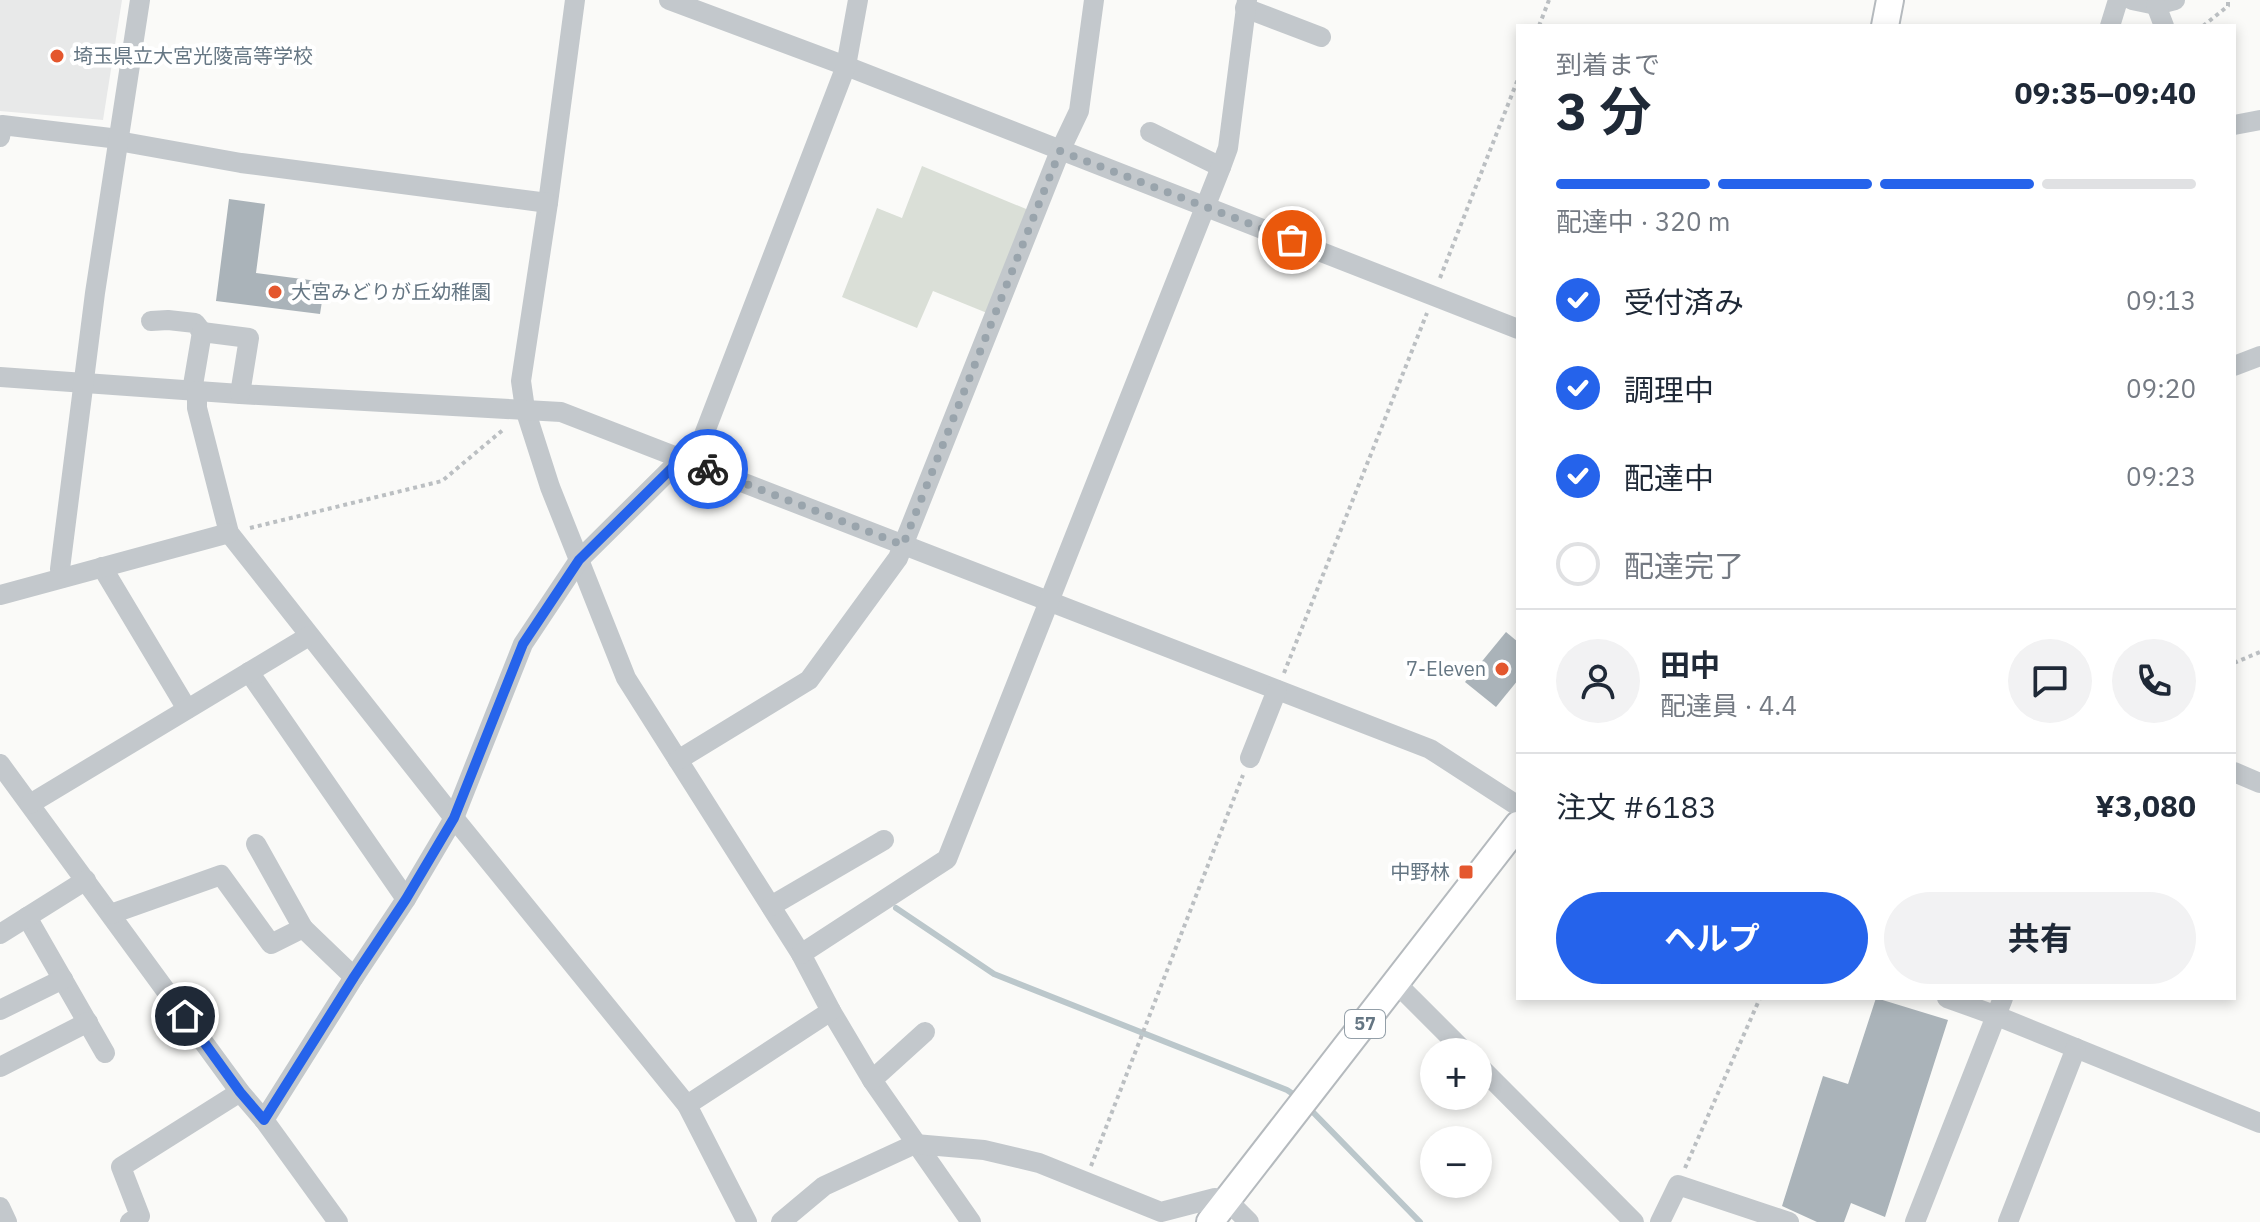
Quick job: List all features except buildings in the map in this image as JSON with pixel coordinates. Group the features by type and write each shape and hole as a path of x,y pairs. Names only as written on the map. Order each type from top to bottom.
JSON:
{"main road":[{"path":"1885,24 1890,0"},
{"name":"57","path":"1210,1222 1516,828"}],"street":[{"path":"62,578 60,569 82,384 140,0"},
{"path":"575,0 517,409 626,678 801,954 872,1080 971,1222"},
{"path":"669,0 846,66 1516,328"},
{"path":"264,1120 406,899 454,818 523,644 579,560 687,461 846,66 858,0"},
{"path":"678,760 809,680 898,558 1060,151 1079,111 1094,0"},
{"path":"2111,24 2118,0"},
{"path":"2132,0 2166,3 2164,24"},
{"path":"801,954 947,859 1207,208 1228,148 1246,4 1321,37"},
{"path":"2236,125 2260,120"},
{"path":"0,137 2,125 118,140 241,163 548,203"},
{"path":"1150,132 1221,167"},
{"path":"151,321 195,323 202,332 249,338 240,394"},
{"path":"202,332 194,391 229,533 454,818 687,1105 747,1222"},
{"path":"2236,365 2260,356"},
{"path":"0,377 561,412 1430,749 1516,805"},
{"path":"0,595 229,533"},
{"path":"102,567 187,709"},
{"path":"30,804 309,636"},
{"path":"249,672 406,899"},
{"path":"1250,758 1277,690"},
{"path":"0,764 8,793 30,804 338,1222"},
{"path":"2236,773 2260,783"},
{"path":"771,906 884,840"},
{"path":"256,844 303,928 354,977"},
{"path":"111,914 221,875 271,944 303,928"},
{"path":"0,934 86,880"},
{"path":"27,917 105,1053"},
{"path":"0,1010 63,979"},
{"path":"1396,983 1451,1038"},
{"path":"1959,1000 2000,1007 2076,1048 2260,1123"},
{"path":"1915,1222 2000,1007"},
{"path":"687,1105 831,1011"},
{"path":"0,1067 88,1022"},
{"path":"872,1080 925,1032"},
{"path":"2008,1222 2076,1048"},
{"path":"1492,1079 1634,1222"},
{"path":"130,1222 140,1216 121,1167 240,1092"},
{"path":"781,1222 824,1186 915,1144 984,1150 1039,1163 1161,1212 1215,1198 1228,1201 1249,1222"},
{"path":"1660,1222 1678,1185 1789,1222"},
{"path":"0,1207 7,1222"}],"path":[{"path":"1540,24 1549,0"},
{"path":"2206,24 2228,6 2228,0"},
{"path":"1277,690 1516,84"},
{"path":"229,533 442,481 508,426 517,409"},
{"path":"2236,662 2260,652"},
{"path":"1085,1181 1250,758"},
{"path":"1678,1185 1759,1000"}],"shaded area":[{"name":"埼玉県立大宮光陵高等学校","path":"0,0 122,0 103,120 0,111"},
{"path":"922,166 1031,211 987,313 933,291 917,328 842,297 877,208 902,218"}],"waterway":[{"path":"896,908 994,974 1287,1090 1299,1098"},
{"path":"1307,1106 1420,1222"}],"way so far":[{"path":"708,469 903,545 1060,151 1292,240"}],"place":[{"name":"埼玉県立大宮光陵高等学校","path":"57,56"},
{"name":"大宮みどりが丘幼稚園","path":"275,292"},
{"name":"7-Eleven","path":"1502,669"},
{"name":"中野林","path":"1466,872"}],"route":[{"path":"185,1016 264,1120 406,899 454,818 523,644 579,560 681,459 708,469"}]}
